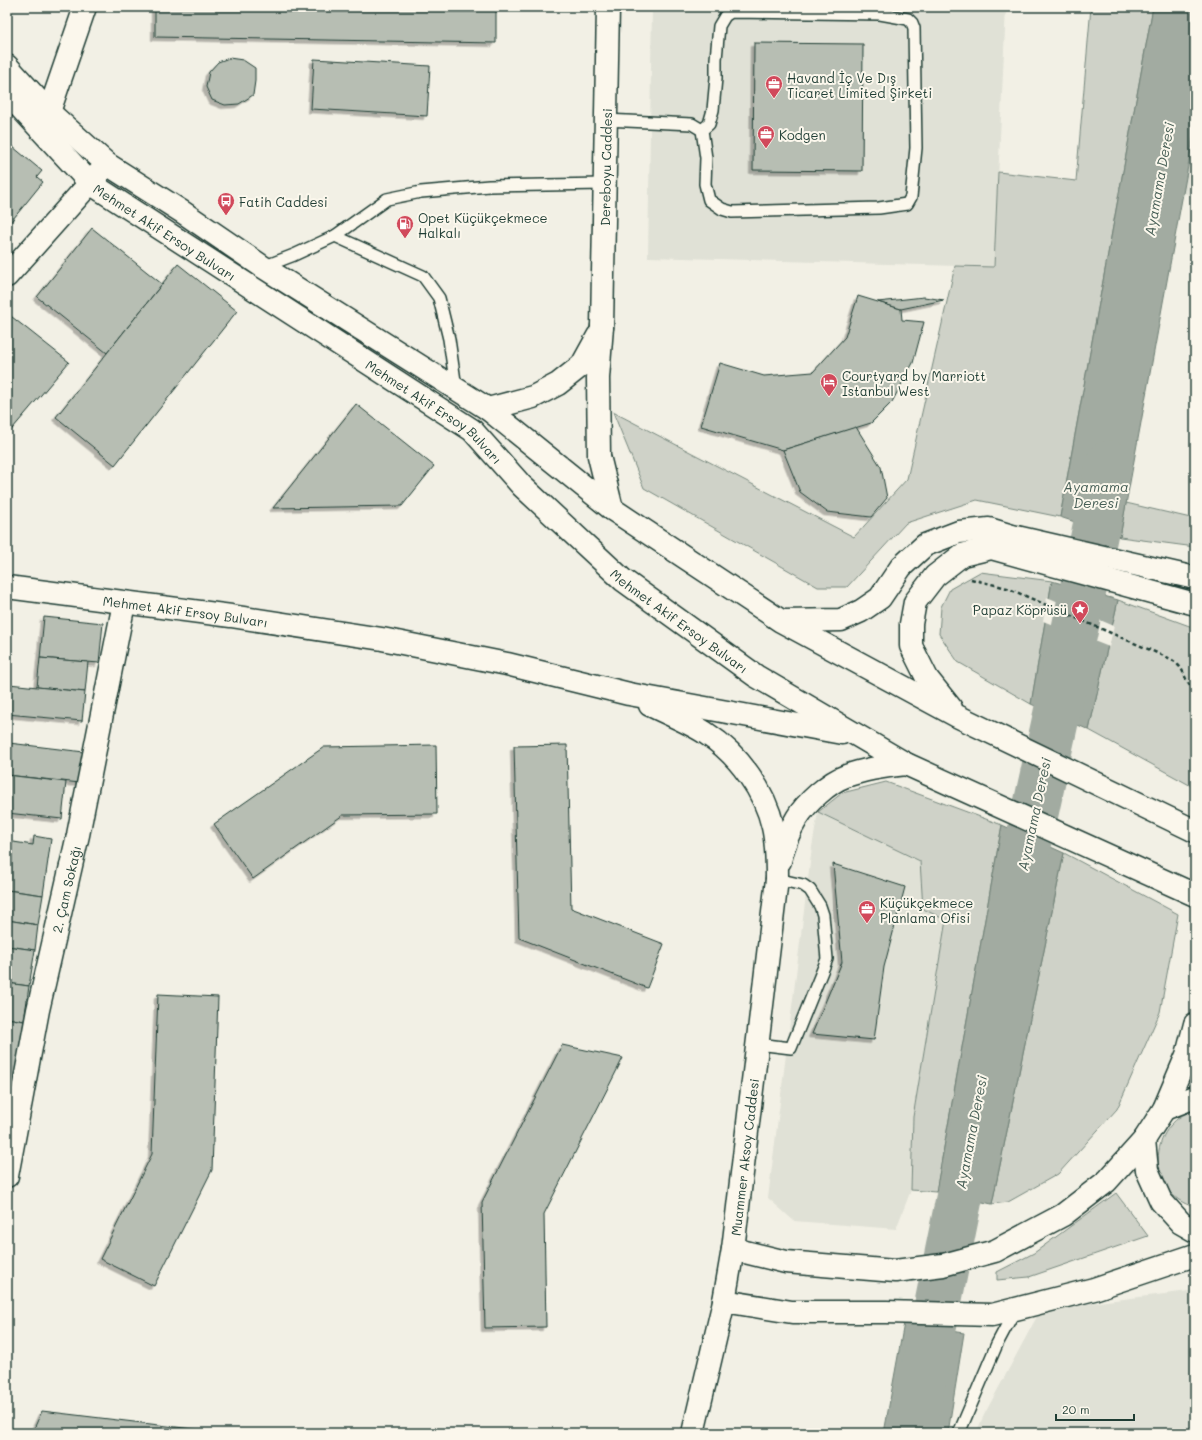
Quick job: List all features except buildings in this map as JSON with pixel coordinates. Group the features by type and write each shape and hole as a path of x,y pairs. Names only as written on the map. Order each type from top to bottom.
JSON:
{"main road":[{"path":"49,112 84,7"},
{"name":"Dereboyu Caddesi","path":"608,7 602,327 598,378 599,456 612,509"},
{"path":"7,66 49,112 107,164 184,213 263,267 488,409 612,509 780,621 957,716 1195,831"},
{"name":"Mehmet Akif Ersoy Bulvarı","path":"7,93 90,183 472,430 522,486 623,580 756,676 906,764 1195,895"},
{"path":"7,276 107,164"},
{"path":"488,409 533,397 558,384 582,365 602,327"},
{"path":"780,621 841,620 861,611 880,598 901,567 925,545 959,532 989,529 1012,536 1195,578"},
{"path":"957,716 927,678 911,646 911,624 915,602 935,576 962,555 991,548 1195,604"},
{"name":"Mehmet Akif Ersoy Bulvarı","path":"7,587 231,616 382,639 507,664 629,694 857,736"},
{"name":"2. Çam Sokağı","path":"7,1176 38,1010 78,835 124,603"},
{"path":"629,694 708,734 735,758 752,779 766,804 771,821 777,853 777,879"},
{"path":"777,879 781,857 788,836 798,817 827,787 844,777 872,768 906,764"},
{"name":"Muammer Aksoy Caddesi","path":"693,1433 724,1301 733,1248 777,879"},
{"path":"733,1248 786,1262 895,1271 943,1264 995,1251 1063,1215 1106,1181 1144,1140 1164,1109 1187,1055 1195,1024"},
{"path":"1164,1109 1195,1097"},
{"path":"1144,1140 1147,1170 1161,1201 1180,1223 1195,1231"},
{"path":"724,1301 792,1312 886,1312 992,1315 1094,1289 1195,1256"}],"lane":[{"path":"731,12 880,14 908,19 912,23 914,28 916,148 911,197 907,204 879,208 732,212 722,209 709,200 705,184 706,158 702,130 709,124 713,110 719,26 725,16 731,12"},
{"path":"605,120 692,124 702,130"},
{"path":"263,267 294,255 335,236 387,200 421,192 489,186 604,184"},
{"path":"335,236 423,276 440,298 449,339 456,389"},
{"path":"758,1044 791,1048 827,959 823,915 816,897 810,890 803,886 777,879"},
{"path":"958,1433 997,1344 1015,1309"}],"path":[{"path":"966,578 1007,588 1164,656 1178,665 1182,670 1185,679 1195,690"}],"shaded area":[{"path":"652,7 1006,7 994,267 648,257"},
{"path":"1091,7 1153,7 1060,517 977,500 906,523 847,587 818,587 644,488 613,412 854,537 907,479 955,266 994,267 998,172 1076,181"},
{"path":"1195,128 1195,196 1183,193"},
{"path":"1126,503 1195,519 1195,547 1120,537"},
{"path":"980,572 1052,581 1031,704 958,662 939,634 941,607 950,589"},
{"path":"1118,600 1195,628 1195,788 1089,730"},
{"path":"886,782 1002,825 936,1192 911,1190 913,1117 946,920 923,909 920,861 818,812 842,793"},
{"path":"818,812 920,861 923,909 946,920 913,1117 911,1190 896,1229 794,1221 768,1198 812,847"},
{"path":"1064,853 1178,914 1160,1012 1117,1109 1058,1174 1008,1202 992,1204"},
{"path":"1195,1110 1195,1207 1179,1200 1167,1189 1161,1175 1158,1159 1161,1144 1167,1129 1179,1118"},
{"path":"1116,1193 1148,1236 1029,1277 997,1280 997,1272 1034,1253"},
{"path":"1195,1289 1195,1433 976,1433 984,1415 1041,1309 1189,1291"}],"water":[{"name":"Ayamama Deresi","path":"1153,7 1195,7 1195,128 1120,537 1060,517"},
{"path":"1052,581 1118,600 1089,730 1031,704"},
{"name":"Ayamama Deresi","path":"1002,825 1064,853 992,1204 936,1192"},
{"path":"904,1323 964,1333 948,1433 884,1433"}],"pier":[{"path":"1047,597 1114,626 1109,647 1043,621"}],"waterway":[{"name":"Ayamama Deresi","path":"1016,900 1067,667 1109,464"},
{"name":"Ayamama Deresi","path":"912,1433 972,1134"}],"place":[{"name":"Havand İç Ve Dış Ticaret Limited Şirketi","path":"774,99"},
{"name":"Kodgen","path":"766,149"},
{"name":"Fatih Caddesi","path":"226,216"},
{"name":"Opet Küçükçekmece Halkalı","path":"405,239"},
{"name":"Courtyard by Marriott Istanbul West","path":"829,397"},
{"name":"Papaz Köprüsü","path":"1080,624"},
{"name":"Küçükçekmece Planlama Ofisi","path":"867,924"}]}
